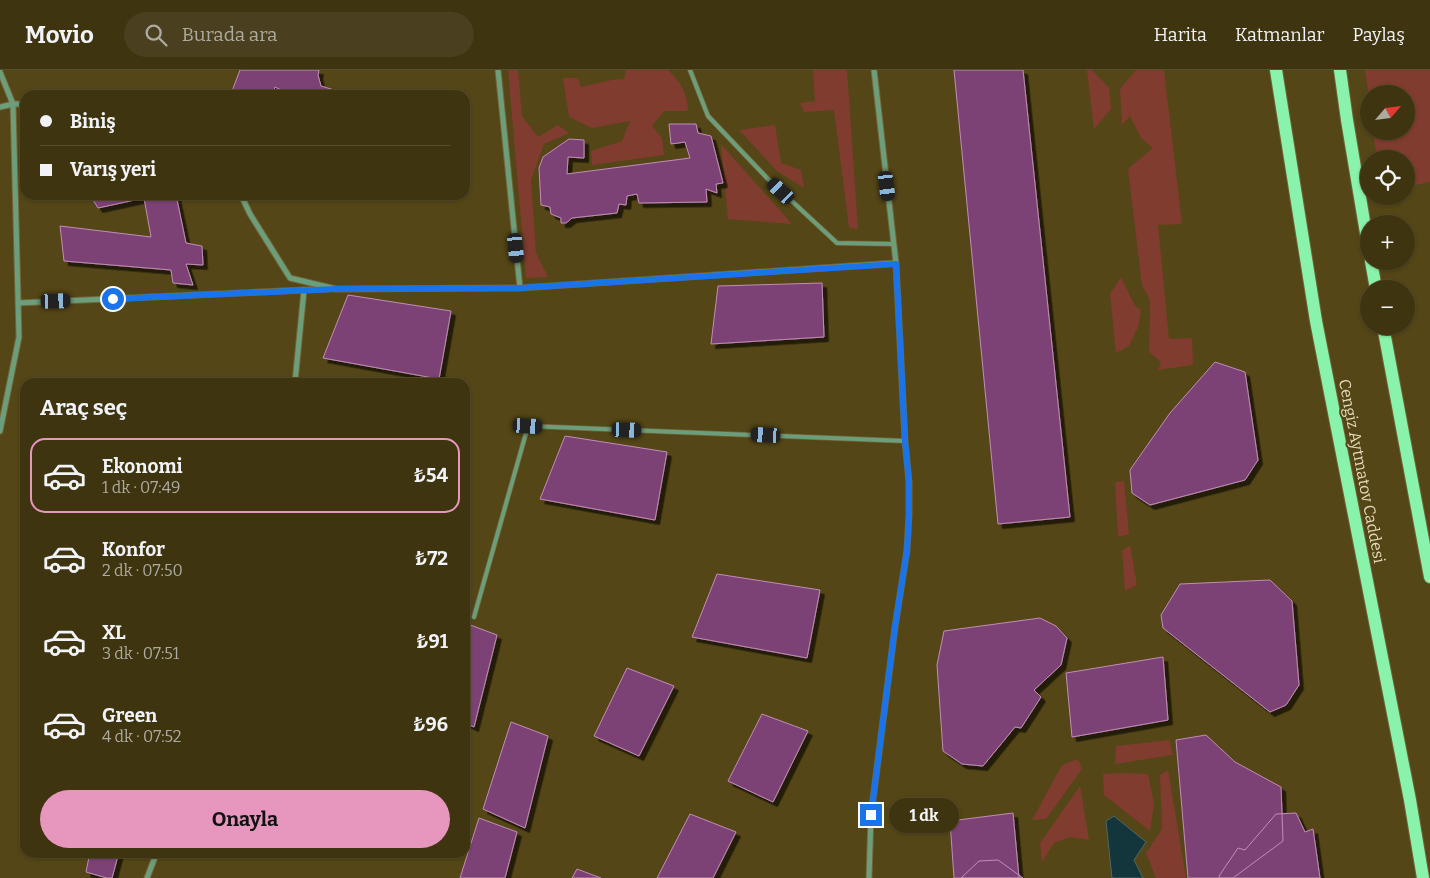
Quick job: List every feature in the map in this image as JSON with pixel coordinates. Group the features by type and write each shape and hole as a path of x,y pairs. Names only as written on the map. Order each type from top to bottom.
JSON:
{"main road":[{"name":"Cengiz Aytmatov Caddesi","path":"1276,70 1316,321 1406,781 1423,878"},
{"path":"1340,70 1363,215"},
{"path":"1385,335 1430,577"}],"street":[{"path":"498,70 520,288"},
{"path":"869,878 871,815 895,626 907,550 909,482 905,441 896,264 874,70"},
{"path":"0,72 13,104 19,337 0,431"},
{"path":"0,106 20,104"},
{"path":"243,200 290,278 336,289"},
{"path":"18,303 336,289 520,288 896,264"},
{"path":"295,378 304,290"},
{"path":"147,878 155,858"}],"lane":[{"path":"690,70 708,116 767,178 837,244 894,244"},
{"path":"474,617 528,426 905,441"}],"shaded area":[{"path":"508,70 518,70 522,116 538,137 558,125 569,133 544,144 531,180 536,253 548,277 526,278"},
{"path":"626,70 668,70 682,88 687,99 688,111 664,111 652,126 662,138 664,155 592,165 591,151 622,141 630,121 592,128 569,117 563,78 578,78 581,87 624,79"},
{"path":"813,70 847,70 858,229 849,228 834,110 804,112 800,103 815,101"},
{"path":"1087,70 1092,70 1109,88 1111,109 1094,129"},
{"path":"1136,70 1164,70 1182,224 1158,225 1169,339 1192,338 1193,365 1158,370 1161,362 1149,352 1150,300 1142,285 1128,169 1153,148 1141,138 1130,116 1122,125 1120,89"},
{"path":"1365,70 1430,70 1430,182 1415,185 1415,150 1376,150 1374,140 1415,140 1415,85 1367,85"},
{"path":"775,125 781,163 801,170 804,188 777,171 739,130"},
{"path":"721,144 792,224 728,219"},
{"path":"1121,277 1135,306 1141,310 1138,327 1129,346 1116,353 1110,294"},
{"path":"1124,481 1129,534 1118,537 1115,482"},
{"path":"1130,545 1137,585 1125,591 1122,551"},
{"path":"1169,740 1173,755 1115,764 1116,746"},
{"path":"1078,759 1082,769 1046,819 1032,820 1062,765"},
{"path":"1168,770 1186,878 1156,878 1146,853 1162,829 1160,775"},
{"path":"1103,774 1148,774 1154,803 1150,831 1104,795"},
{"path":"1080,786 1089,840 1070,837 1054,843 1042,862 1040,843"}],"water":[{"path":"1114,816 1146,842 1134,860 1143,878 1112,878 1106,821"}],"building":[{"path":"240,70 319,70 318,75 321,86 334,90 281,90 275,87 274,90 232,90"},
{"path":"954,70 1023,70 1070,517 998,524"},
{"path":"669,124 696,124 698,133 711,136 723,183 716,184 717,193 706,189 707,202 639,203 637,194 627,196 626,205 619,204 617,213 572,218 566,223 561,223 561,218 551,214 550,207 541,205 539,168 543,157 569,139 584,140 584,158 568,157 567,174 690,158 685,142 671,144"},
{"path":"93,200 135,200 98,208"},
{"path":"144,200 177,200 186,243 202,246 203,265 186,264 193,285 173,283 171,270 64,261 60,226 151,237"},
{"path":"822,283 824,337 711,344 718,286"},
{"path":"348,295 451,311 439,378 323,358"},
{"path":"1215,362 1245,372 1258,460 1245,480 1150,505 1132,493 1130,470 1170,413"},
{"path":"565,436 667,452 655,520 540,499"},
{"path":"717,574 820,590 807,658 692,637"},
{"path":"1270,580 1292,601 1299,685 1286,705 1270,712 1163,628 1161,615 1180,584"},
{"path":"1040,618 1056,626 1067,638 1061,665 1034,690 1041,697 1021,728 1015,727 983,766 962,764 943,751 937,665 944,631"},
{"path":"470,625 497,635 474,727 470,725"},
{"path":"1163,657 1168,720 1072,737 1066,673"},
{"path":"627,668 674,686 639,756 594,736"},
{"path":"762,714 808,731 773,802 728,781"},
{"path":"511,722 548,736 525,828 483,809"},
{"path":"1206,735 1235,762 1281,787 1283,841 1233,878 1188,878 1176,740"},
{"path":"1013,813 1019,878 954,878 950,821"},
{"path":"1296,813 1305,832 1313,829 1320,878 1220,878 1219,876 1238,848 1245,850 1276,814"},
{"path":"690,814 736,832 713,878 657,878"},
{"path":"479,818 517,832 505,878 460,878 466,858 470,858 470,846"},
{"path":"89,858 117,858 112,878 86,872"},
{"path":"998,860 1023,878 961,878 979,861"},
{"path":"577,869 601,878 572,878"}],"route":[{"path":"113,299 336,289 520,288 896,264 905,441 909,482 909,515 907,550 895,626 871,815"}]}
